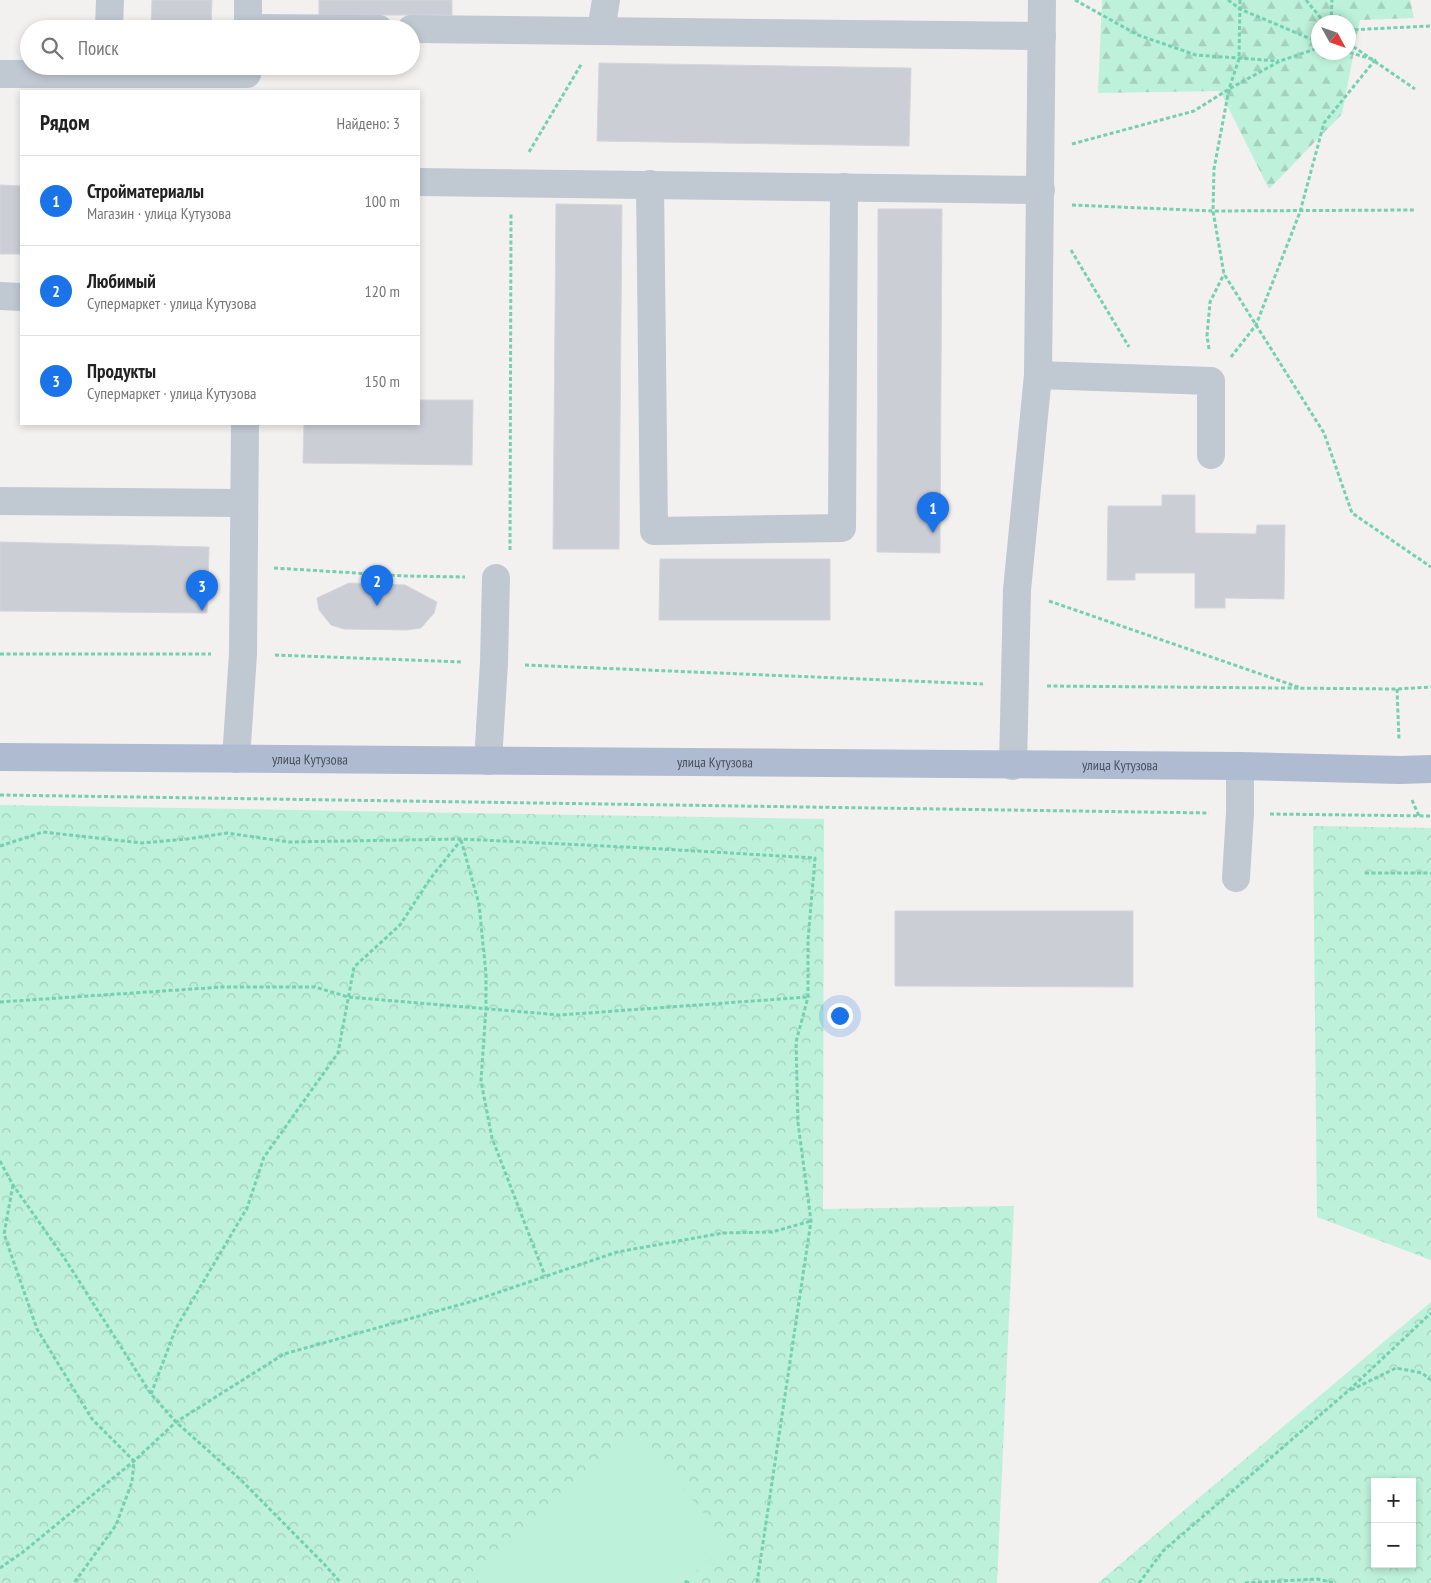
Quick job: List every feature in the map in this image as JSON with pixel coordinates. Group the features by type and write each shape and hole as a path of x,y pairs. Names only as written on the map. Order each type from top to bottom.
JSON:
{"main road":[{"name":"улица Кутузова","path":"0,757 1013,766 1240,766 1400,770 1431,768"}],"lane":[{"path":"109,20 110,0"},
{"path":"248,0 248,20"},
{"path":"601,30 606,0"},
{"path":"1013,766 1017,590 1038,375 1042,0"},
{"path":"420,29 1042,36"},
{"path":"0,74 20,73"},
{"path":"208,75 248,77"},
{"path":"420,182 844,187 1041,197"},
{"path":"650,184 654,530 842,528 844,187"},
{"path":"0,296 20,296"},
{"path":"1038,375 1211,381 1211,455"},
{"path":"236,759 243,654 245,425"},
{"path":"0,501 244,503"},
{"path":"488,761 494,664 496,578"},
{"path":"1236,878 1240,813 1240,766"}],"path":[{"path":"1075,0 1138,35 1196,55 1280,61"},
{"path":"1228,0 1240,9 1311,39"},
{"path":"1240,0 1240,59 1229,89 1214,169 1213,211 1224,274 1324,433 1352,513 1431,567"},
{"path":"1306,0 1318,15"},
{"path":"1331,15 1332,0"},
{"path":"1356,30 1431,26"},
{"path":"244,567 405,576 496,578 510,560 511,182 601,30"},
{"path":"1356,48 1415,89"},
{"path":"1041,152 1194,111 1280,61 1311,50"},
{"path":"1356,54 1375,60"},
{"path":"1211,381 1256,326 1300,212 1324,123 1375,60"},
{"path":"1041,197 1213,211 1414,210"},
{"path":"1040,236 1064,236 1148,378"},
{"path":"1211,381 1208,336 1210,302 1224,274"},
{"path":"1017,590 1304,689"},
{"path":"1015,685 1304,689 1431,687"},
{"path":"0,795 1431,816"},
{"path":"0,846 43,832 142,843 227,833 289,842 461,840 815,858 808,940 808,997 796,1042 798,1123 811,1221 757,1583"},
{"path":"151,1394 176,1328 247,1208 264,1157 338,1053 354,967 400,925 430,879 461,840"},
{"path":"461,840 479,904 486,974 486,1008 481,1081 492,1138 545,1276"},
{"path":"1365,874 1431,873"},
{"path":"0,1002 222,986 315,986 348,997 560,1015 808,997"},
{"path":"0,1162 65,1259 151,1394 176,1422 242,1480 325,1564 341,1583"},
{"path":"14,1185 4,1234 37,1329 92,1419 134,1461"},
{"path":"0,1568 24,1552 134,1461 176,1422 284,1354 473,1301 617,1252 723,1233 772,1232 811,1221"},
{"path":"1140,1583 1163,1551 1348,1391 1431,1313"},
{"path":"1348,1391 1396,1368 1422,1373 1431,1380"},
{"path":"74,1583 116,1525 132,1482 134,1461"},
{"path":"1245,1583 1317,1579 1336,1583"},
{"path":"684,1581 689,1583"}],"green space":[{"path":"1102,0 1410,0 1414,18 1360,20 1356,41 1356,15 1311,15 1311,60 1352,60 1342,114 1269,189 1220,91 1098,93"},
{"path":"0,805 824,819 823,1209 1014,1206 997,1583 0,1583"},
{"path":"1313,826 1431,828 1431,1260 1317,1217"},
{"path":"1431,1302 1431,1583 1098,1583"},
{"path":"639,1434 729,1544 682,1583 480,1583 471,1573"}],"building":[{"path":"152,0 212,0 211,20 151,20"},
{"path":"319,0 452,0 452,15 319,15"},
{"path":"599,63 911,68 909,146 597,141"},
{"path":"0,185 20,186 20,254 0,254"},
{"path":"556,204 622,205 619,549 553,549"},
{"path":"878,209 942,209 940,553 877,552"},
{"path":"420,400 473,400 472,465 303,463 304,425 420,425"},
{"path":"1162,495 1195,495 1195,533 1256,534 1257,525 1285,525 1284,599 1225,598 1225,608 1195,608 1195,573 1135,573 1135,580 1107,580 1108,506 1162,506"},
{"path":"0,542 209,547 207,613 0,611"},
{"path":"660,559 830,559 830,620 659,620"},
{"path":"349,583 405,585 437,602 434,613 421,628 407,630 344,629 331,625 319,610 317,598"},
{"path":"895,911 1133,911 1133,987 895,986"}],"place":[{"name":"Стройматериалы","path":"933,533"},
{"name":"Любимый","path":"377,606"},
{"name":"Продукты","path":"202,611"}]}
